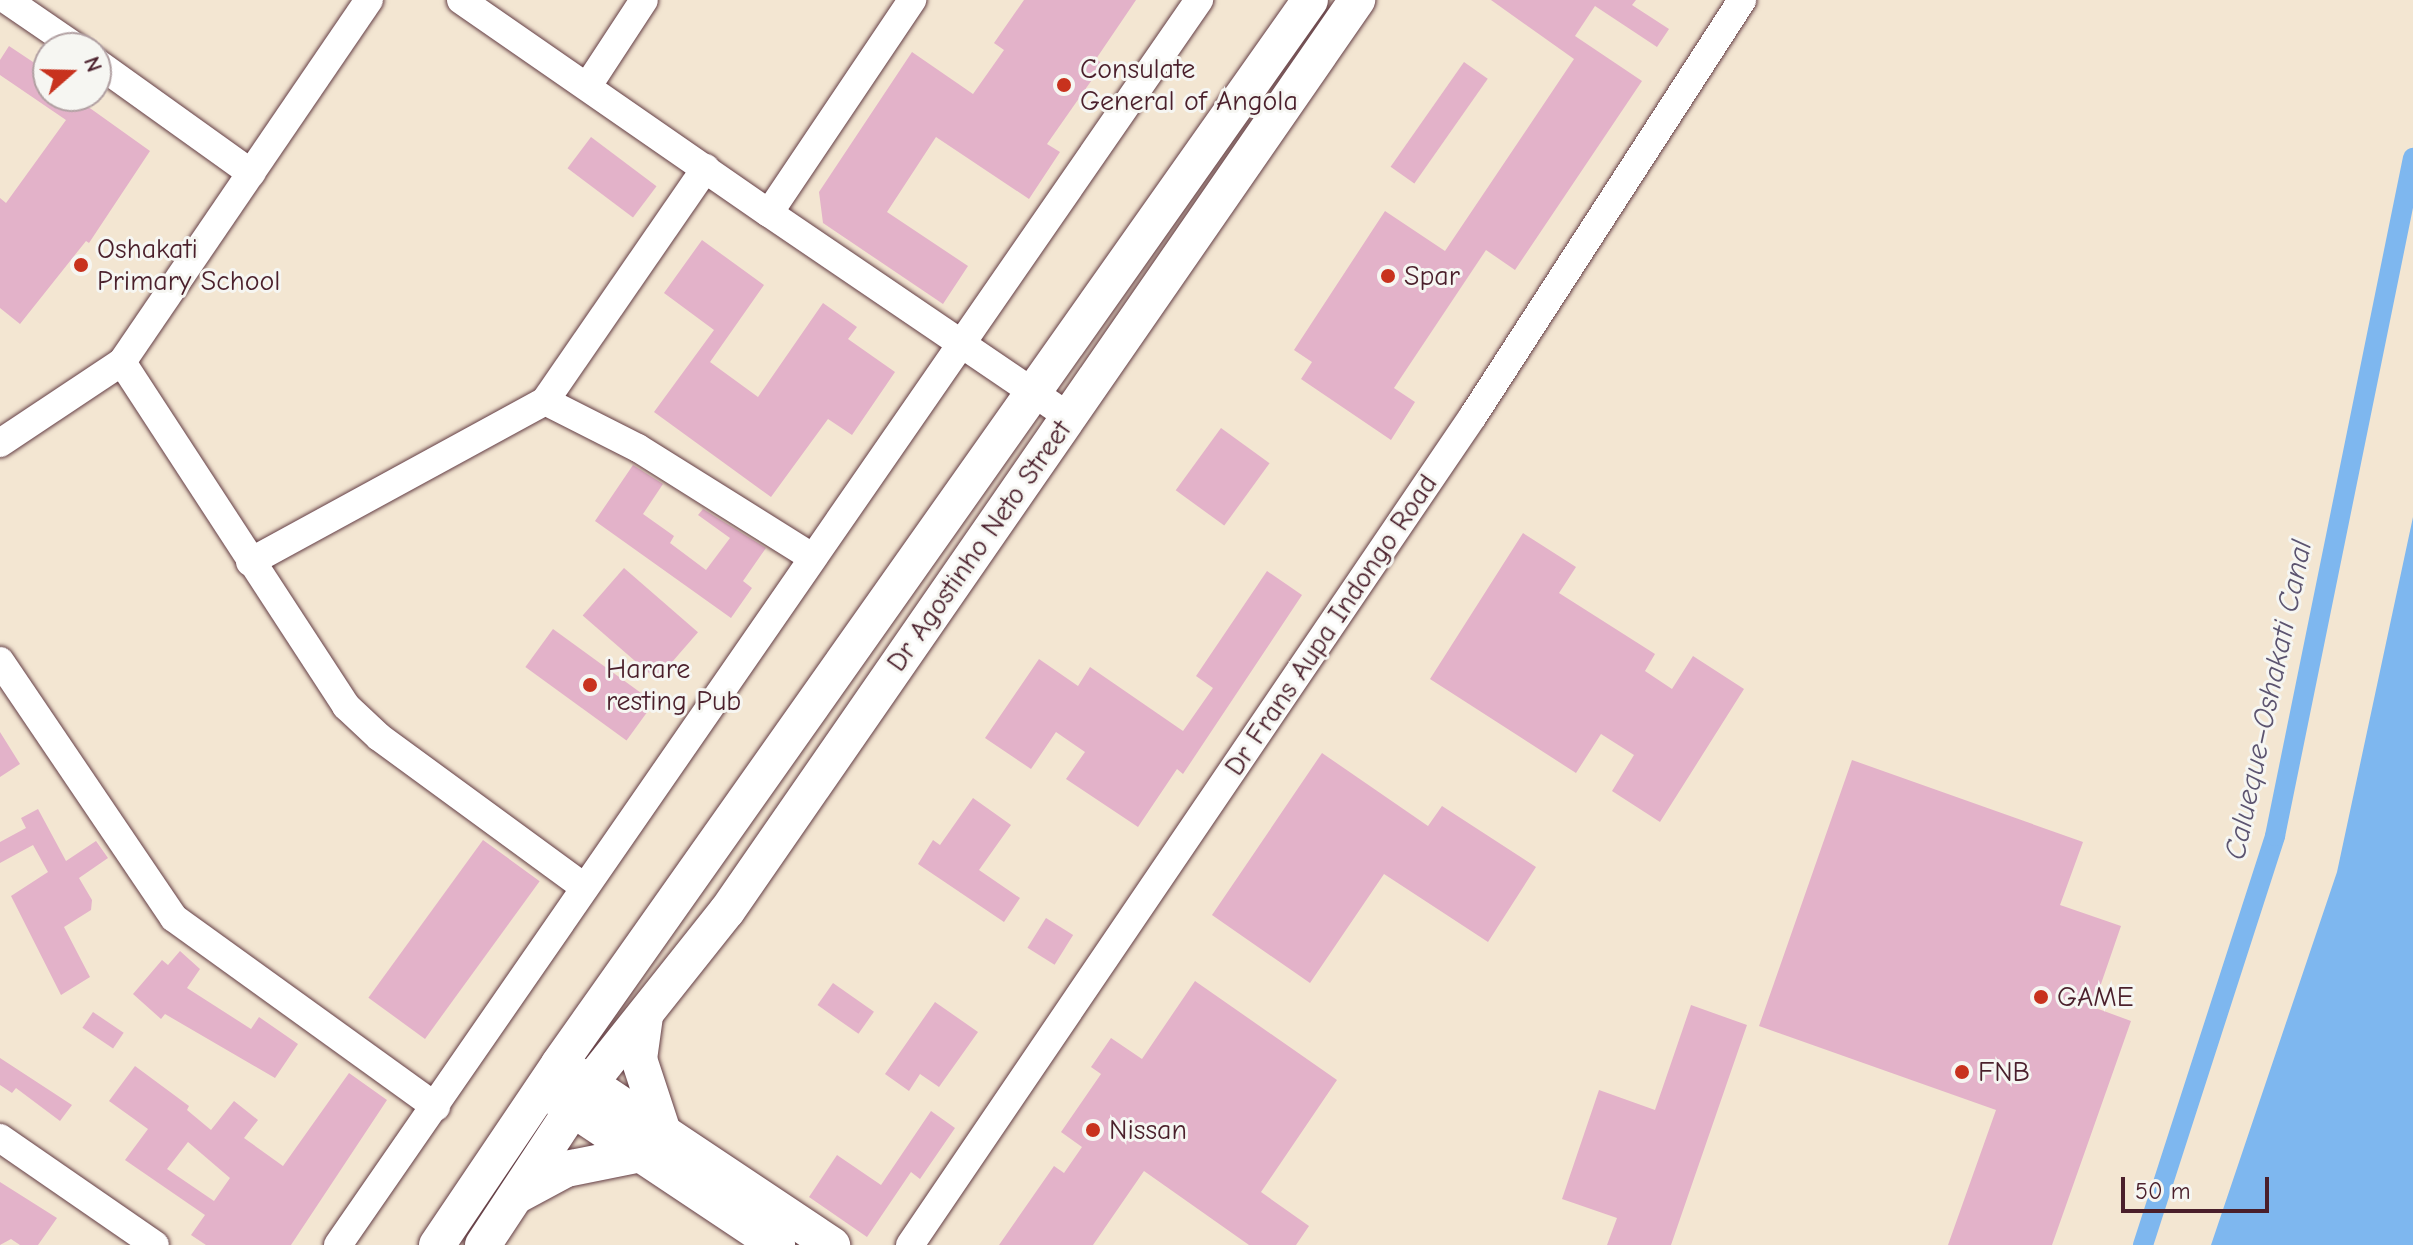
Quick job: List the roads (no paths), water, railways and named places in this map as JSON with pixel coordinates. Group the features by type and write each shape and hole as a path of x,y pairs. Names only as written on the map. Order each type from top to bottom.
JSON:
{"main road":[{"name":"Dr Agostinho Neto Street","path":"437,1245 551,1076 1036,395 1310,0"},
{"name":"Dr Agostinho Neto Street","path":"483,1245 582,1096 727,911 1357,0"},
{"path":"645,1014 639,1059 652,1143 777,1245"},
{"path":"551,1076 652,1143 832,1245"},
{"path":"514,1197 566,1169 652,1143"}],"street":[{"path":"7,0 40,9 62,32"},
{"path":"0,443 122,362 369,0"},
{"path":"461,0 589,84 957,344 1069,417"},
{"path":"589,84 644,0"},
{"path":"769,213 912,0"},
{"path":"338,1245 436,1107 957,344 1199,0"},
{"name":"Dr Frans Aupa Indongo Road","path":"910,1245 1473,416 1742,0"},
{"path":"112,73 251,173"},
{"path":"250,562 545,401 706,168"},
{"path":"122,362 250,562 361,723 584,887"},
{"path":"545,401 638,448 812,557"},
{"path":"0,661 174,918 436,1107"},
{"path":"0,1138 155,1245"}],"water":[{"path":"2413,517 2413,1245 2211,1245 2337,872"}],"waterway":[{"name":"Calueque–Oshakati Canal","path":"2143,1245 2275,836 2413,158"}],"place":[{"name":"Consulate General of Angola","path":"1064,85"},
{"name":"Oshakati Primary School","path":"81,265"},
{"name":"Spar","path":"1388,276"},
{"name":"Harare resting Pub","path":"590,685"},
{"name":"GAME","path":"2041,997"},
{"name":"FNB","path":"1962,1072"},
{"name":"Nissan","path":"1093,1130"}]}
